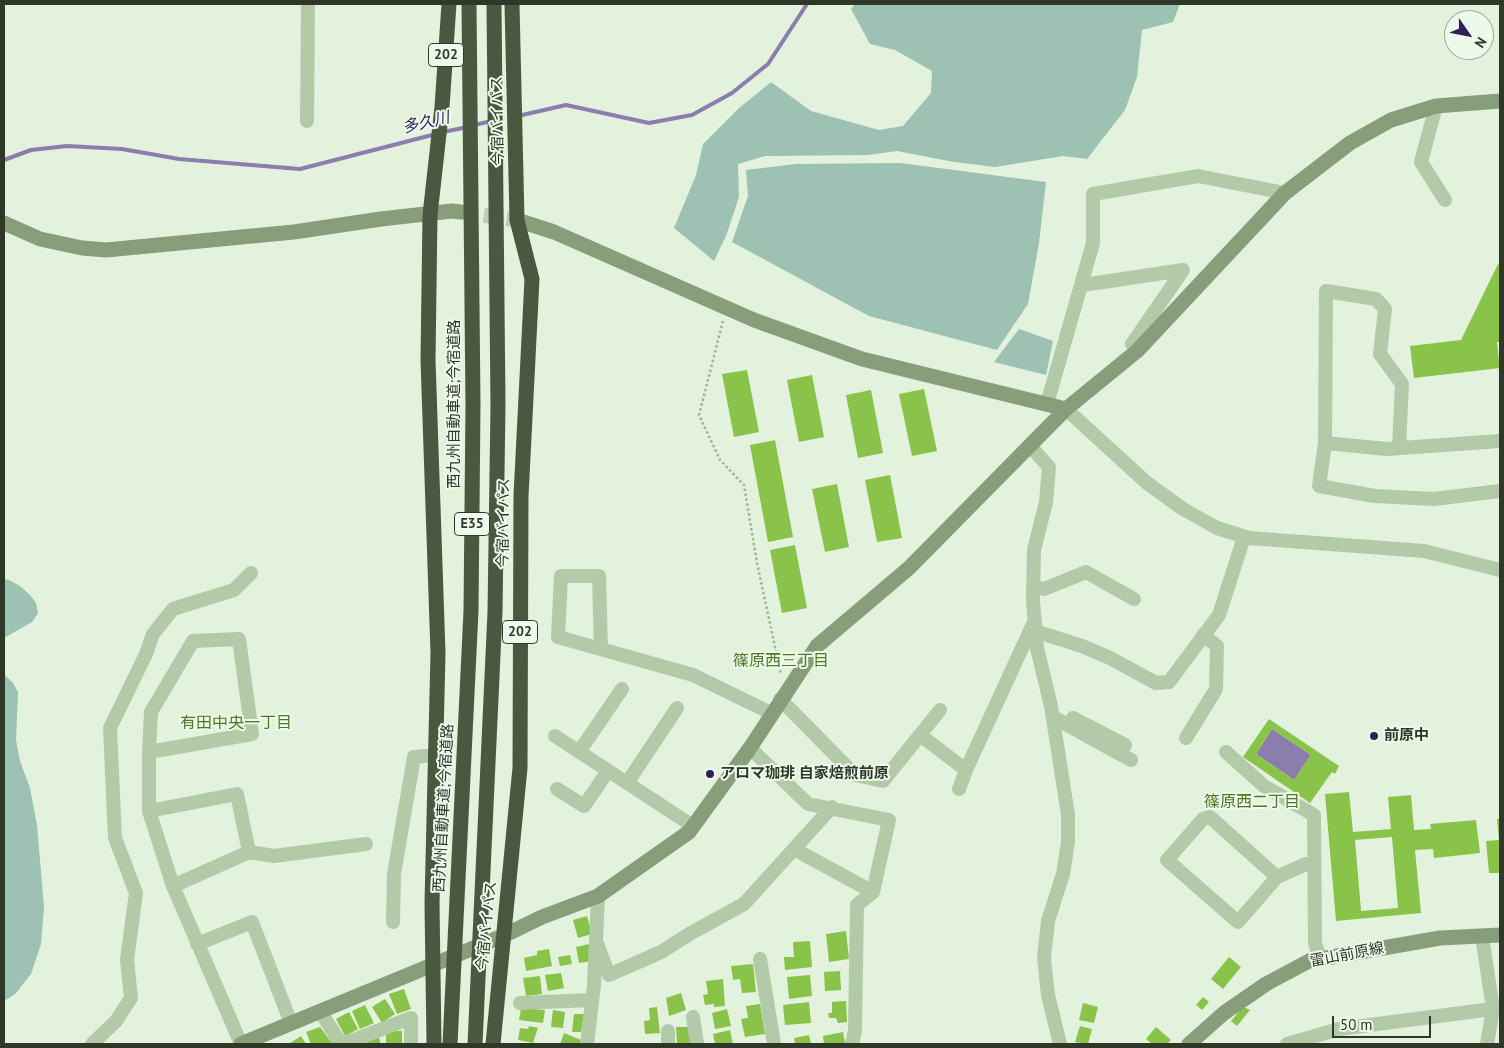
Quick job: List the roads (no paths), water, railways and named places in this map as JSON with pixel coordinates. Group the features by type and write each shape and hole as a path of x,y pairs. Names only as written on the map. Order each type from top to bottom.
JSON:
{"highway":[{"name":"202","path":"434,1044 432,903 438,653 428,360 430,215 442,107 449,4"},
{"name":"西九州自動車道;今宿道路","path":"450,1044 470,611 473,405 469,4"},
{"name":"E35","path":"475,1044 495,612 498,404 494,4"},
{"name":"今宿バイパス","path":"493,1044 520,768 521,496 532,278 517,220 512,4"}],"street":[{"path":"307,121 308,4"},
{"path":"149,752 252,734 238,639 193,641 151,712 149,752 150,811 173,886 241,1044 434,962 504,935 542,917 598,896 689,832 750,748 782,696 817,646 909,568 1031,447 1066,409 1137,351 1285,193 1350,143 1391,120 1436,106 1500,101"},
{"path":"1436,106 1421,162 1445,200"},
{"path":"1048,404 1093,243 1093,194 1198,176 1285,193"},
{"path":"4,223 40,239 82,248 106,250 294,232 381,219 430,215 452,211 461,212"},
{"path":"517,220 554,232 726,308 862,360 1066,409 1147,482 1184,509 1217,528 1244,537 1424,551 1500,570"},
{"path":"1082,285 1183,270 1132,344 1137,351"},
{"path":"1399,448 1402,384 1380,354 1385,309 1376,299 1326,291 1325,443 1319,486 1375,496 1434,499 1500,491"},
{"path":"1325,443 1399,448 1500,441"},
{"path":"1031,447 1049,467 1046,502 1034,550 1033,586 1036,648 1052,711 1064,782 1068,842 1063,874 1048,921 1044,958 1048,995 1060,1044"},
{"path":"1035,626 1110,658 1156,683 1169,682 1218,615 1244,537"},
{"path":"1033,586 1044,589 1086,572 1134,599"},
{"path":"92,1044 116,1021 131,998 127,960 136,894 115,838 110,728 146,654 153,634 173,609 234,590 250,573"},
{"path":"601,649 599,576 561,576 558,636 601,649 693,675 771,713"},
{"path":"959,788 1035,626"},
{"path":"1186,738 1216,689 1216,646 1203,635"},
{"path":"579,752 622,689"},
{"path":"782,696 856,775 883,781 940,710"},
{"path":"627,783 677,708"},
{"path":"1052,711 1125,746"},
{"path":"1052,711 1131,760"},
{"path":"920,735 966,770"},
{"path":"555,736 694,826"},
{"path":"750,748 808,804 832,807 889,820 873,892 857,905 855,1030 852,1044"},
{"path":"1226,752 1264,786 1314,815 1315,943 1320,959"},
{"path":"392,922 394,874 414,757 436,755"},
{"path":"557,789 584,806 608,771"},
{"path":"150,811 237,794 249,852"},
{"path":"596,942 609,975 661,952 744,904 832,807"},
{"path":"1277,877 1210,817 1203,819 1167,860 1238,922 1277,877 1306,864 1314,865"},
{"path":"173,886 249,852 274,856 366,844"},
{"path":"794,849 873,892"},
{"path":"587,1044 592,1000 598,896"},
{"path":"197,944 252,922 291,1024"},
{"name":"雷山前原線","path":"1189,1044 1224,1013 1266,984 1309,961 1440,938 1500,935"},
{"path":"1482,936 1497,1008 1487,1044"},
{"path":"760,959 774,1044"},
{"path":"520,1003 592,1000"},
{"path":"1287,1044 1339,1029 1497,1008"},
{"path":"320,1011 342,1044 411,1018 411,1044"},
{"path":"693,1017 697,1044"}],"waterway":[{"name":"多久川","path":"518,116 566,105 649,123 692,115 732,93 768,64 807,4"},
{"name":"多久川","path":"474,125 492,121"},
{"name":"多久川","path":"443,132 468,127"},
{"name":"多久川","path":"4,160 31,150 67,146 122,149 179,159 300,169 436,134"}],"tunnel":[{"path":"461,212 517,220"}],"place":[{"name":"前原中","path":"1374,736"},
{"name":"アロマ珈琲 自家焙煎前原","path":"710,774"}],"district":[{"name":"篠原西三丁目","path":"781,661"},
{"name":"有田中央一丁目","path":"236,723"},
{"name":"篠原西二丁目","path":"1252,802"}]}
